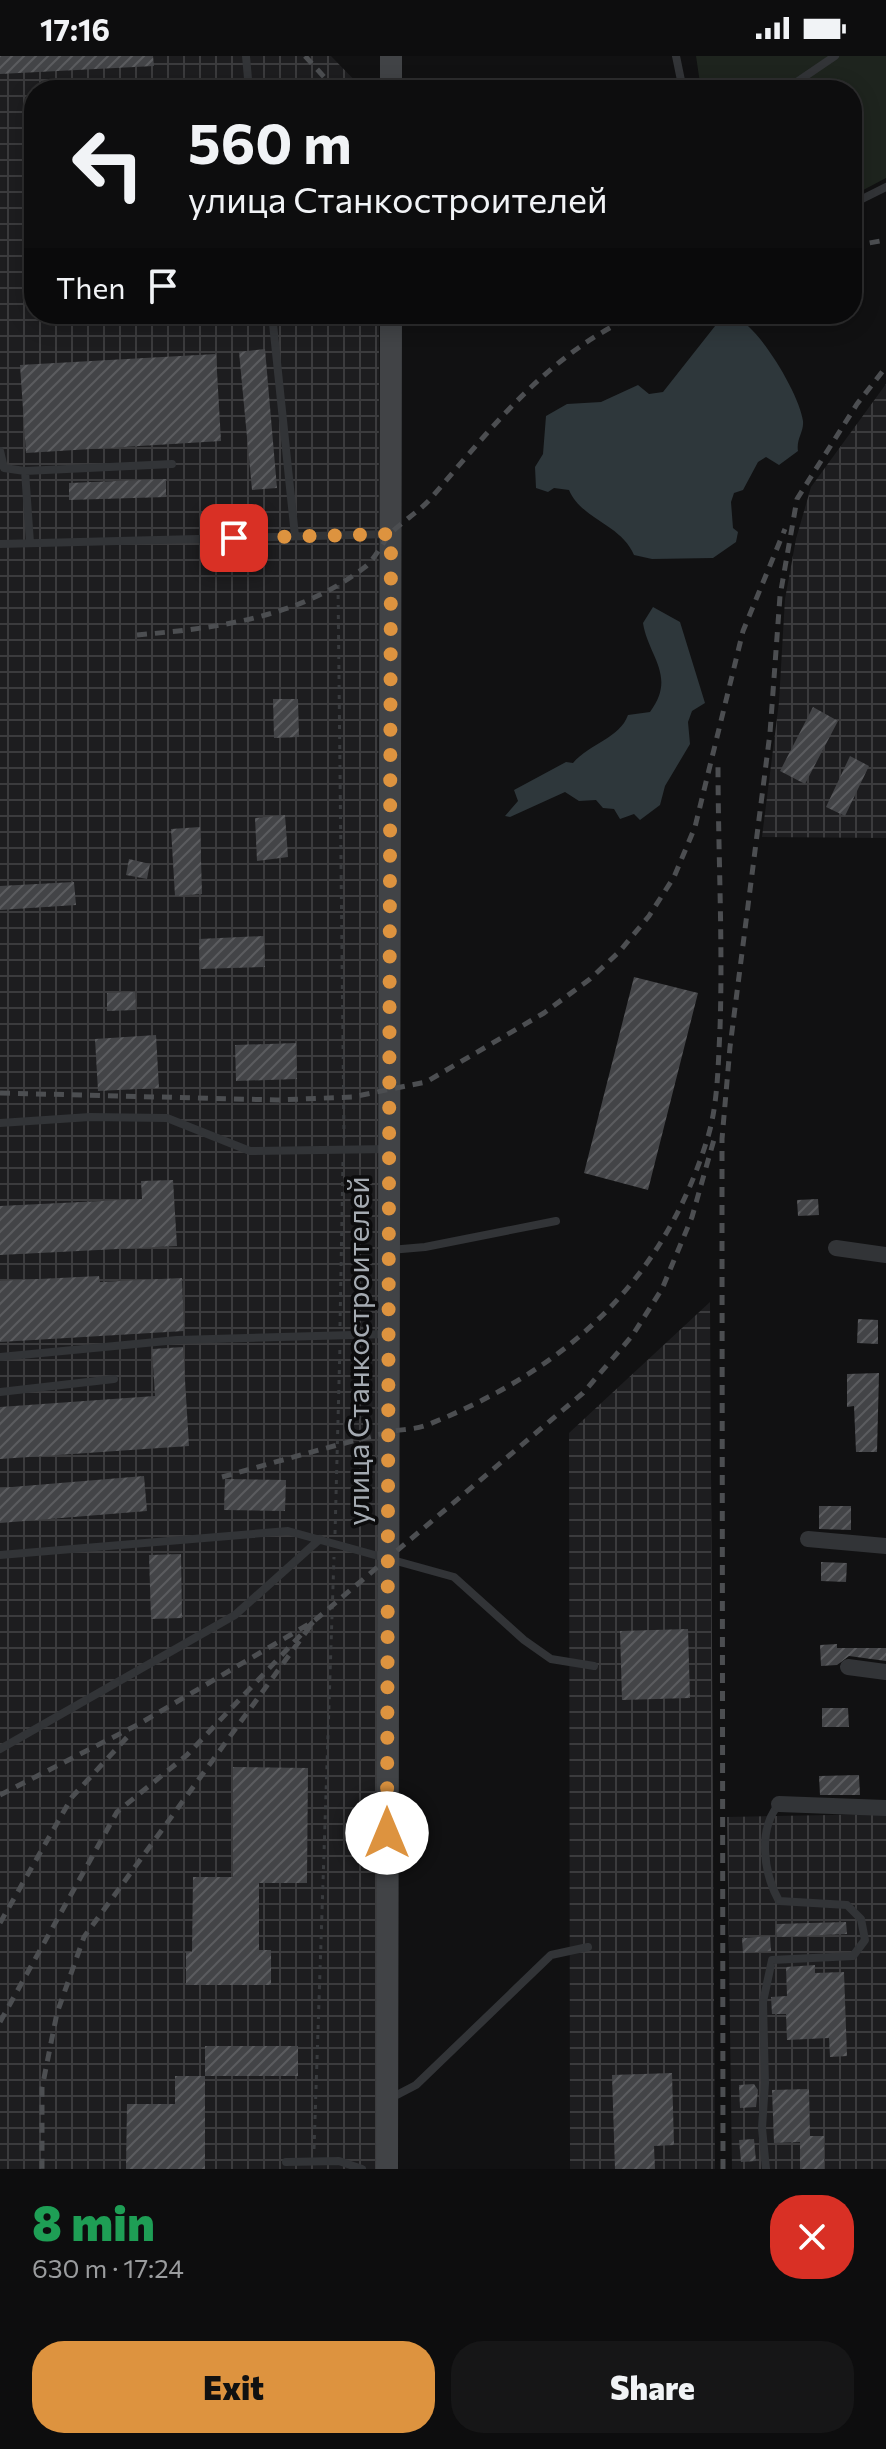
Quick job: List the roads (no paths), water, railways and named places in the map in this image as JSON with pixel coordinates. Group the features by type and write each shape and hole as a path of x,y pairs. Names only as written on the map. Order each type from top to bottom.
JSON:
{"main road":[{"path":"391,56 391,80"},
{"name":"улица Станкостроителей","path":"387,2169 391,324"}],"street":[{"path":"836,1248 886,1255"},
{"path":"808,1539 886,1546"},
{"path":"848,1667 886,1672"},
{"path":"779,1804 886,1808"}],"lane":[{"path":"246,56 248,80"},
{"path":"676,56 681,80"},
{"path":"800,80 835,56"},
{"path":"862,199 886,187"},
{"path":"273,324 295,536"},
{"path":"0,451 4,468 25,471 172,464"},
{"path":"25,471 30,543"},
{"path":"0,544 391,534"},
{"path":"0,1123 90,1117 167,1118 250,1151 389,1149"},
{"path":"389,1250 425,1247 556,1221"},
{"path":"0,1357 177,1340 389,1334"},
{"path":"0,1392 114,1379"},
{"path":"0,1555 288,1531 388,1556 454,1577 524,1640 551,1659 594,1666"},
{"path":"0,1749 235,1615 320,1539"},
{"path":"766,2169 762,2128 765,2083 763,2002 772,1960 853,1956 865,1940 861,1919 847,1905 779,1901 768,1882 766,1829 779,1804"},
{"path":"387,2100 416,2085 551,1955 588,1947"},
{"path":"286,2162 339,2161 362,2169"}],"railway":[{"path":"305,56 327,80"},
{"path":"862,244 886,240"},
{"path":"137,635 197,629 256,618 313,598 340,584 369,563 391,533 427,502 525,393 577,349 618,324"},
{"path":"723,2169 722,1139 730,1047 770,733 780,596 797,499 857,404 886,367"},
{"path":"0,1093 277,1100 352,1097 426,1082 544,1013 590,979 619,952 649,916 674,877 695,827 743,631 785,529"},
{"path":"222,1477 365,1438 422,1427 476,1403 522,1378 601,1317 634,1280 663,1239 687,1194 710,1130 715,1101 721,996 718,763"},
{"path":"0,1795 139,1724 314,1621 583,1393 632,1336 662,1289 692,1217 715,1136"},
{"path":"0,2022 117,1812 187,1755 314,1621 84,1937 57,2013 42,2088 42,2169"},
{"path":"0,1923 72,1797 131,1733"}]}
